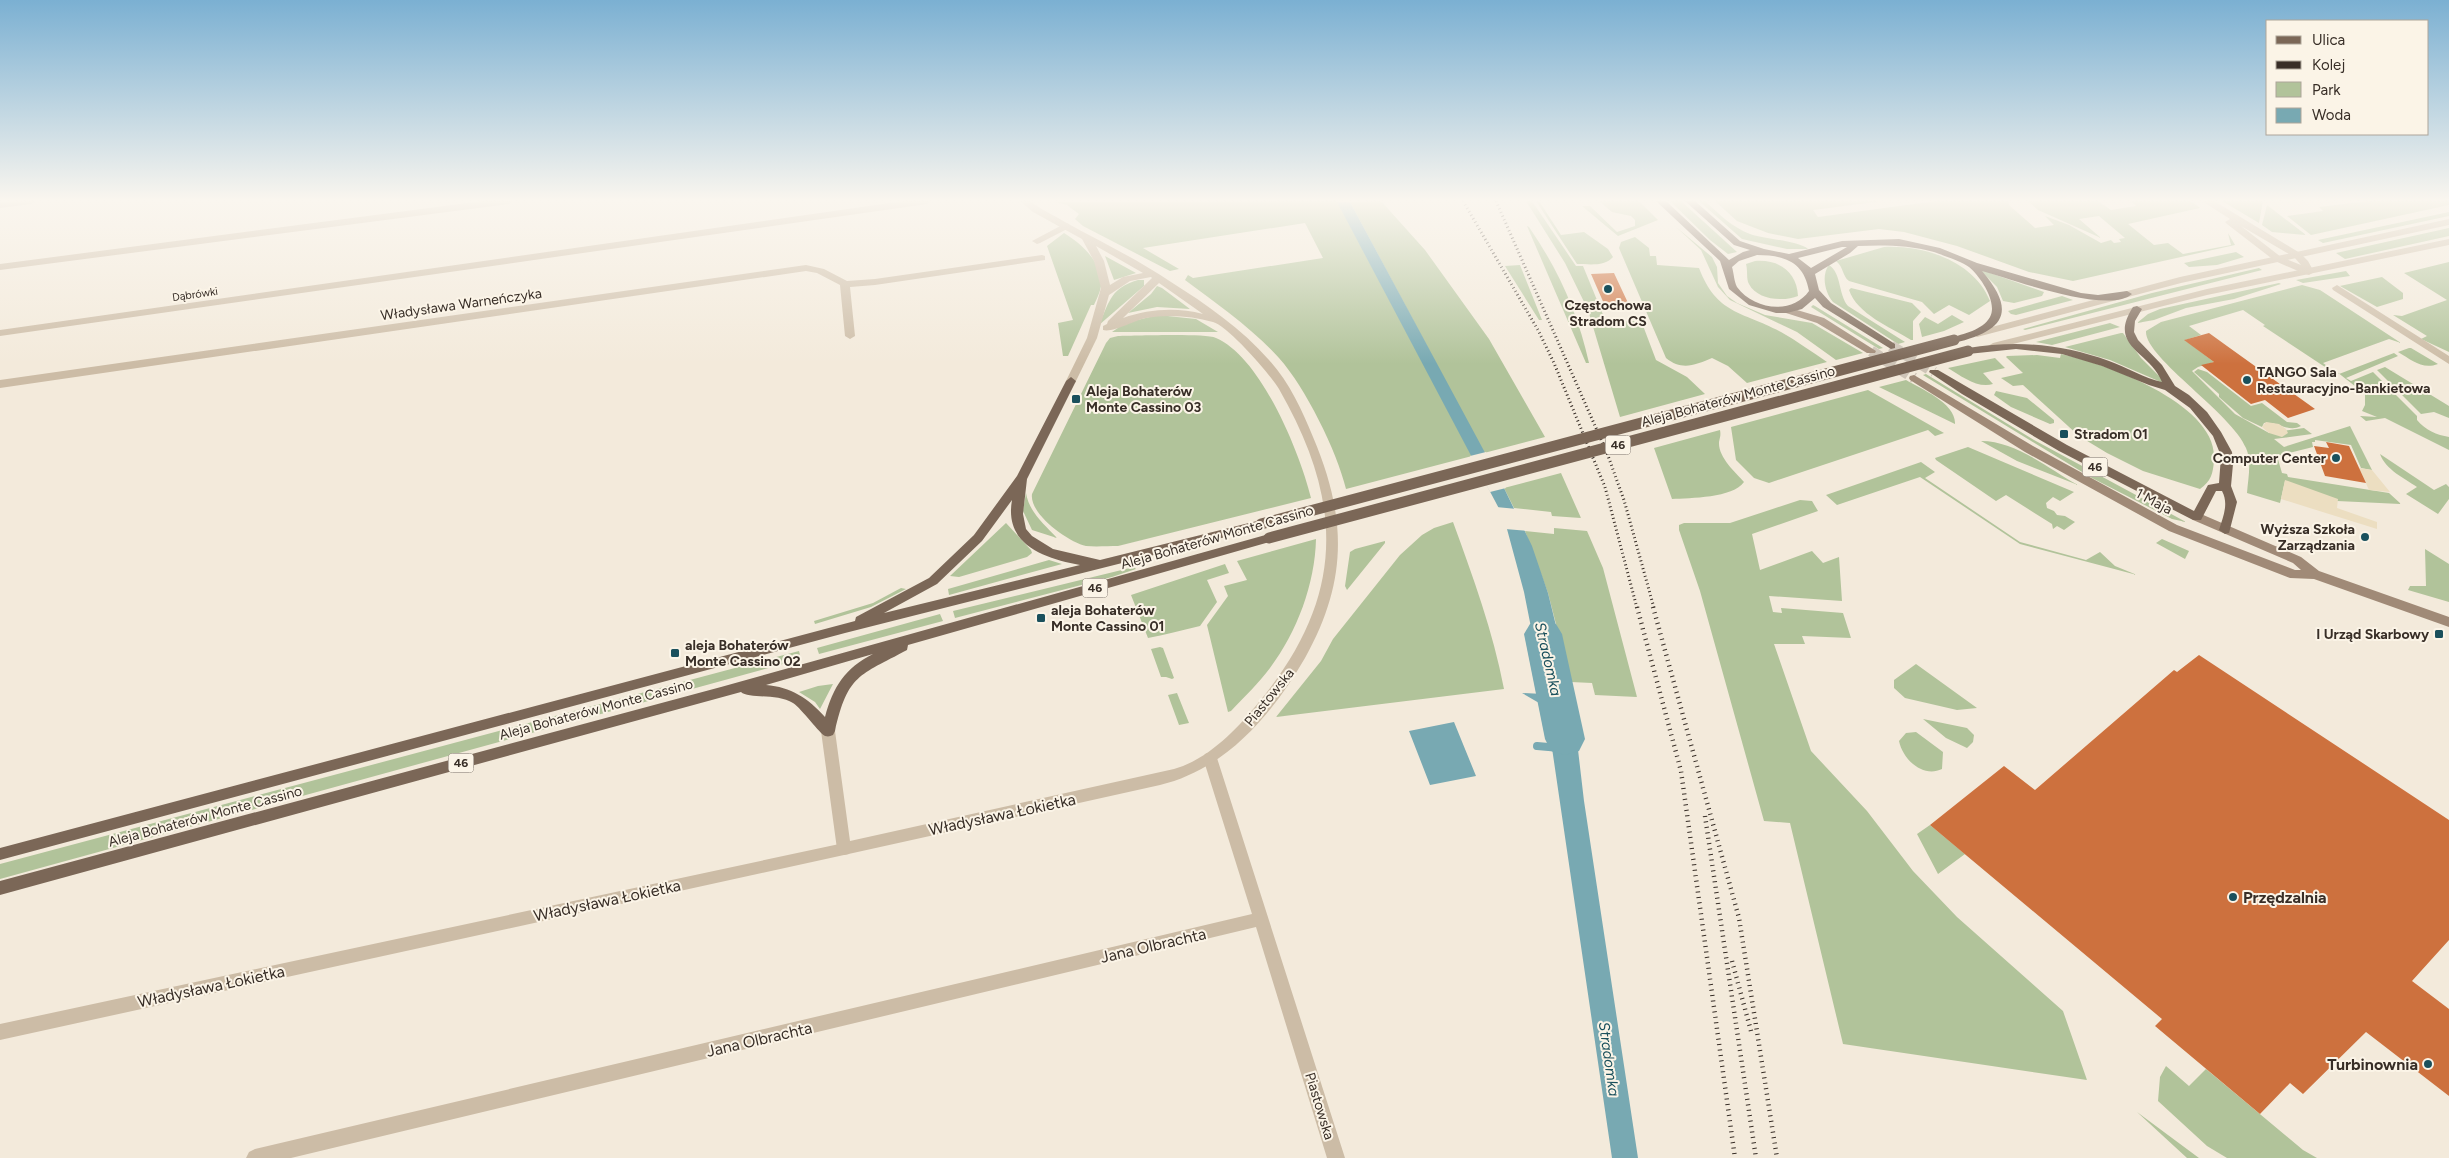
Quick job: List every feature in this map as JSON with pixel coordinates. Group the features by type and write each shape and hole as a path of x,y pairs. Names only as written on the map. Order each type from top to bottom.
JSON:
{"main road":[{"path":"1719,255 1728,266 1731,284 1740,294 1763,306 1800,312 1818,319 1871,351"},
{"path":"1728,266 1738,258 1749,255"},
{"path":"1780,255 1788,257 1809,273 1814,291 1826,305 1891,346"},
{"path":"1788,257 1796,255"},
{"path":"1809,273 1828,260 1841,255"},
{"path":"1949,255 1973,265 2080,296 2098,298 2126,294"},
{"path":"1973,265 1992,290 1997,302 1996,317 1992,323 1977,334"},
{"path":"1787,310 1806,302 1814,291"},
{"path":"2137,309 2128,319 2128,329 2143,354 2169,379 2170,387"},
{"name":"Aleja Bohaterów Monte Cassino","path":"0,854 845,628 1261,524 1977,334"},
{"path":"1993,346 2042,347 2086,356 2126,369 2153,384 2170,387 2205,418 2219,437 2227,455 2225,486 2232,494 2232,505 2225,530 2204,542 2197,517 2212,488 2225,486"},
{"name":"Aleja Bohaterów Monte Cassino","path":"0,888 721,692 1269,538 1993,346"},
{"name":"1 Maja","path":"1934,372 1996,411 2107,474 2225,530 2297,560 2315,574 2449,622"},
{"name":"1 Maja","path":"1914,378 1990,425 2137,509 2204,542 2294,575 2315,574"},
{"path":"845,628 932,581 978,538 1022,478 1071,381"},
{"path":"1022,478 1017,520 1029,539 1052,554 1104,564"},
{"path":"828,731 833,706 842,690 858,669 921,635"},
{"path":"721,692 768,689 788,694 808,705 828,731"}],"street":[{"path":"0,267 94,255"},
{"name":"Dąbrówki","path":"0,333 552,255"},
{"path":"1071,381 1092,338 1104,293 1104,274 1095,255"},
{"name":"Piastowska","path":"1118,255 1155,276 1220,322 1264,361 1287,396 1312,446 1331,502 1334,543 1333,563 1323,606 1314,629 1288,675 1260,710 1239,733 1210,758 1336,1158"},
{"path":"2273,255 2309,272"},
{"path":"2297,255 2305,263 2309,272"},
{"name":"Aleja Bohaterów Monte Cassino","path":"1977,334 2126,294 2297,255"},
{"name":"Aleja Bohaterów Monte Cassino","path":"1993,346 2137,309 2388,255"},
{"path":"850,336 845,284 875,282 1042,258"},
{"name":"Władysława Warneńczyka","path":"0,384 806,268 820,271 845,284"},
{"path":"1104,293 1127,279 1155,276"},
{"path":"1107,328 1155,276"},
{"path":"2337,288 2449,361"},
{"path":"1092,338 1107,328 1128,319 1162,311 1191,314 1220,322"},
{"path":"828,731 844,849"},
{"name":"Władysława Łokietka","path":"0,1032 1155,780 1193,768 1210,758"},
{"name":"Jana Olbrachta","path":"256,1158 1262,920"}],"green space":[{"path":"1050,255 1090,255 1099,270 1101,286 1099,294 1094,305 1091,305 1068,356 1063,356 1058,323 1073,320"},
{"path":"1139,255 1155,255 1179,269 1170,271"},
{"path":"1321,255 1366,255 1472,456 1346,489 1328,438 1289,370 1269,347 1234,317 1185,280 1188,275 1193,278 1323,258"},
{"path":"1378,255 1429,255 1489,339 1545,437 1484,453"},
{"path":"1540,255 1547,255 1566,292 1579,327 1589,363 1586,363"},
{"path":"1560,255 1569,255 1576,266 1583,266 1606,322 1634,321 1642,323 1656,360 1687,377 1705,394 1620,417 1588,310"},
{"path":"1571,255 1612,255 1613,257 1601,264 1577,264"},
{"path":"1622,255 1656,256 1657,265 1699,268 1714,295 1732,310 1781,332 1827,362 1747,383 1728,366 1712,358 1700,363 1683,366 1666,358"},
{"path":"1703,255 1712,257 1717,267 1718,283 1727,296 1737,303 1765,315 1812,323 1863,353 1836,360 1797,332 1730,300 1718,287"},
{"path":"1856,255 1937,255 1960,266 1972,275 1990,301 1969,315 1949,305 1934,314 1922,302 1849,281 1836,261"},
{"path":"1982,255 2190,255 2073,281 2029,272"},
{"path":"2222,255 2241,255 2244,257 2217,265 2189,267 2184,263"},
{"path":"2339,255 2363,255 2345,259"},
{"path":"1105,256 1136,273 1114,280"},
{"path":"1755,261 1772,262 1785,269 1794,280 1798,296 1786,299 1771,298 1753,289 1748,282 1746,264"},
{"path":"2449,262 2449,352 2421,339 2427,336 2393,315 2402,316 2447,300 2404,273"},
{"path":"1520,265 1542,320 1539,320 1505,266"},
{"path":"1829,265 1836,274 1848,306 1905,342 1898,344 1833,302 1825,284 1825,274"},
{"path":"2259,268 2262,270 2023,329 2152,293"},
{"path":"1979,269 2044,292 2042,296 2014,303 2003,301 1997,287"},
{"path":"2346,271 2350,276 2303,283 2296,280"},
{"path":"2382,277 2403,293 2403,299 2377,307 2340,286 2335,287"},
{"path":"1138,280 1144,280 1144,286 1099,325 1112,296 1122,287"},
{"path":"2281,284 2234,299 2186,308 2154,320 2137,323 2148,314 2160,309"},
{"path":"2302,285 2320,290 2401,343 2389,339 2323,363 2330,368 2325,367 2263,326 2265,325 2243,310 2189,326 2201,335 2185,340 2214,362 2192,371 2235,414 2269,433 2304,428 2312,434 2274,439 2284,447 2350,426 2372,470 2361,468 2351,445 2315,440 2315,442 2312,442 2313,447 2277,456 2282,473 2287,474 2288,477 2389,493 2401,504 2337,501 2285,481 2280,503 2247,493 2249,459 2246,448 2238,434 2225,419 2173,370 2149,342 2146,331 2161,322"},
{"path":"1157,286 1190,309 1157,307 1128,313 1151,294"},
{"path":"1851,288 1912,303 1921,312 1913,321 1913,340 1884,325 1867,313 1853,299 1849,290"},
{"path":"2062,296 2073,300 2016,315 2008,311"},
{"path":"1813,305 1883,348 1879,349 1811,307"},
{"path":"1158,315 1196,319 1218,332 1112,332 1125,323"},
{"path":"1952,315 1964,322 1944,331 1922,337 1919,324 1925,317 1938,324"},
{"path":"2110,323 2120,327 2052,345 2036,342"},
{"path":"2123,333 2141,358 2164,381 2163,383 2110,360 2065,347"},
{"path":"1118,336 1209,336 1233,348 1263,385 1276,408 1298,457 1311,498 1118,546 1086,546 1070,539 1051,526 1037,510 1032,494 1106,343 1110,338"},
{"path":"2409,348 2438,364 2432,366 2422,365 2398,352"},
{"path":"2394,353 2398,356 2346,378 2351,381 2373,372 2417,416 2417,420 2424,427 2449,437 2449,450 2385,418 2366,421 2360,416 2377,417 2362,411 2365,405 2365,394 2339,374"},
{"path":"2061,354 2104,366 2130,377 2156,389 2179,404 2198,421 2211,440 2214,460 2212,473 2207,483 2200,489 2143,471 2107,453 2079,436 2023,385 2013,386 2001,378 2023,373 2007,356 2037,355 2060,358"},
{"path":"1995,358 2005,368 1983,373 1993,384 1981,385 1964,378 1948,368"},
{"path":"2385,367 2449,406 2449,418 2434,412 2421,414 2377,370"},
{"path":"2198,369 2207,372 2251,406 2262,403 2287,422 2297,423 2301,426 2287,428 2264,423 2262,427 2243,418 2194,372"},
{"path":"1926,374 2034,440 2186,522 2172,519 2092,478 1923,375"},
{"path":"1906,380 1944,403 1954,416 1955,424 1879,387"},
{"path":"1868,390 1944,433 1935,436 1928,430 1769,483 1754,478 1736,460 1731,427"},
{"path":"1996,391 2027,398 2054,420 2054,423 2050,424 2011,407 1994,395"},
{"path":"1720,430 1719,448 1721,453 1744,482 1731,491 1721,494 1672,499 1654,448"},
{"path":"1981,441 1994,442 2019,451 2078,485 2017,461"},
{"path":"1968,447 2074,492 2060,501 2053,497 2046,503 2047,508 2054,511 2057,515 2065,516 2075,522 2064,530 2057,526 2053,529 2052,524 2006,495 1996,501 1935,458"},
{"path":"2380,454 2434,490 2446,484 2449,487 2449,499 2438,514 2406,494 2417,487 2386,465"},
{"path":"1921,462 1935,472 1925,478 2020,542 2086,560 2100,552 2115,566 2137,575 2020,544 1920,477 1837,505 1826,495"},
{"path":"1561,473 1581,518 1552,516 1551,512 1514,508 1504,488"},
{"path":"1026,493 1034,512 1057,538 1032,530 1023,511"},
{"path":"1800,500 1812,501 1818,511 1752,534 1760,570 1812,551 1823,563 1839,557 1842,601 1769,596 1773,612 1782,613 1781,608 1843,613 1851,638 1802,636 1805,644 1774,644 1811,751 1867,811 1913,871 1957,917 2063,1011 2087,1080 1843,1044 1790,823 1764,821 1700,591 1679,530 1679,525 1684,523 1730,523"},
{"path":"1453,522 1488,625 1504,689 1276,717 1321,661 1333,639 1400,555 1422,535 1434,528"},
{"path":"1006,523 1032,553 1027,557 959,577 950,576"},
{"path":"1554,528 1587,531 1603,568 1637,697 1595,695 1592,683 1571,682 1548,593 1525,531 1554,534"},
{"path":"1316,539 1315,556 1308,590 1303,607 1288,639 1266,674 1228,712 1207,625 1228,596 1224,586 1247,580 1237,561"},
{"path":"2162,539 2189,551 2185,559 2156,543"},
{"path":"1385,541 1347,590 1345,586 1350,552"},
{"path":"2425,549 2449,564 2449,602 2408,590 2410,586 2426,586"},
{"path":"1049,560 1062,564 949,595 948,589"},
{"path":"1225,564 1229,573 1207,580 1217,602 1200,626 1148,638 1131,595"},
{"path":"1134,567 1136,569 1112,577 955,618 953,611"},
{"path":"901,588 906,589 871,607 815,624 814,621 873,603"},
{"path":"940,614 943,621 819,654 817,648"},
{"path":"1163,648 1174,678 1172,679 1161,677 1151,649"},
{"path":"799,651 801,659 0,879 0,864"},
{"path":"1916,664 1977,708 1957,710 1905,698 1894,688 1894,680"},
{"path":"833,684 820,709 815,702 799,692 818,686"},
{"path":"1177,693 1189,723 1179,725 1168,695"},
{"path":"1923,719 1967,728 1974,735 1973,742 1967,748 1946,738"},
{"path":"1916,732 1943,752 1942,769 1928,771 1915,766 1909,761 1899,741 1906,733"},
{"path":"1930,825 1965,854 1938,874 1917,834"},
{"path":"2166,1066 2189,1086 2206,1069 2303,1150 2317,1158 2227,1158 2207,1146 2158,1101 2160,1077"},
{"path":"2137,1112 2199,1158 2187,1158"}],"shaded area":[{"path":"2266,422 2279,424 2288,433 2282,437 2269,433 2262,427"},
{"path":"2359,468 2372,470 2390,492 2369,490"},
{"path":"2285,480 2338,499 2337,508 2377,522 2377,529 2281,499"}],"water":[{"path":"1365,255 1379,255 1504,488 1532,546 1548,593 1570,683 1542,683 1524,592 1504,518"},
{"path":"1543,689 1571,690 1584,801 1638,1158 1612,1158 1546,707 1522,693 1543,694"},
{"path":"1454,722 1476,776 1430,785 1409,731"}],"pier":[{"path":"1486,452 1506,488 1490,492 1470,456"},
{"path":"1496,507 1517,509 1528,531 1505,529"}],"building":[{"name":"Częstochowa Stradom CS","path":"1614,273 1629,305 1605,306 1591,274"},
{"name":"TANGO Sala Restauracyjno-Bankietowa","path":"2209,333 2315,409 2288,418 2265,400 2251,404 2201,365 2214,362 2184,340"},
{"name":"Computer Center","path":"2326,442 2349,446 2366,483 2325,476 2314,446 2329,448"},
{"name":"Przędzalnia","path":"2199,655 2449,820 2449,940 2412,981 2449,1009 2449,1096 2366,1032 2303,1094 2290,1083 2260,1114 2155,1026 2162,1019 1930,825 2004,766 2035,790 2174,670 2177,672"}],"waterway":[{"name":"Stradomka","path":"1543,634 1565,739"},
{"path":"1537,746 1560,748"}],"tunnel":[{"path":"1891,346 1934,372"},
{"path":"1871,351 1914,378"}],"railway":[{"path":"1494,255 1538,330 1554,363 1605,487 1637,608"},
{"path":"1520,255 1607,453 1624,500 1654,608"},
{"path":"1637,607 1681,771 1735,1158"},
{"path":"1653,607 1739,918 1777,1158"},
{"path":"1705,816 1756,1158"},
{"path":"1732,961 1751,1031"}],"place":[{"name":"Częstochowa Stradom CS","path":"1608,289"},
{"name":"TANGO Sala Restauracyjno-Bankietowa","path":"2247,380"},
{"name":"Aleja Bohaterów Monte Cassino 03","path":"1076,399"},
{"name":"Stradom 01","path":"2064,434"},
{"name":"Computer Center","path":"2336,458"},
{"name":"Wyższa Szkoła Zarządzania","path":"2365,537"},
{"name":"aleja Bohaterów Monte Cassino 01","path":"1041,618"},
{"name":"I Urząd Skarbowy","path":"2439,634"},
{"name":"aleja Bohaterów Monte Cassino 02","path":"675,653"},
{"name":"Przędzalnia","path":"2233,897"},
{"name":"Turbinownia","path":"2428,1064"}]}
